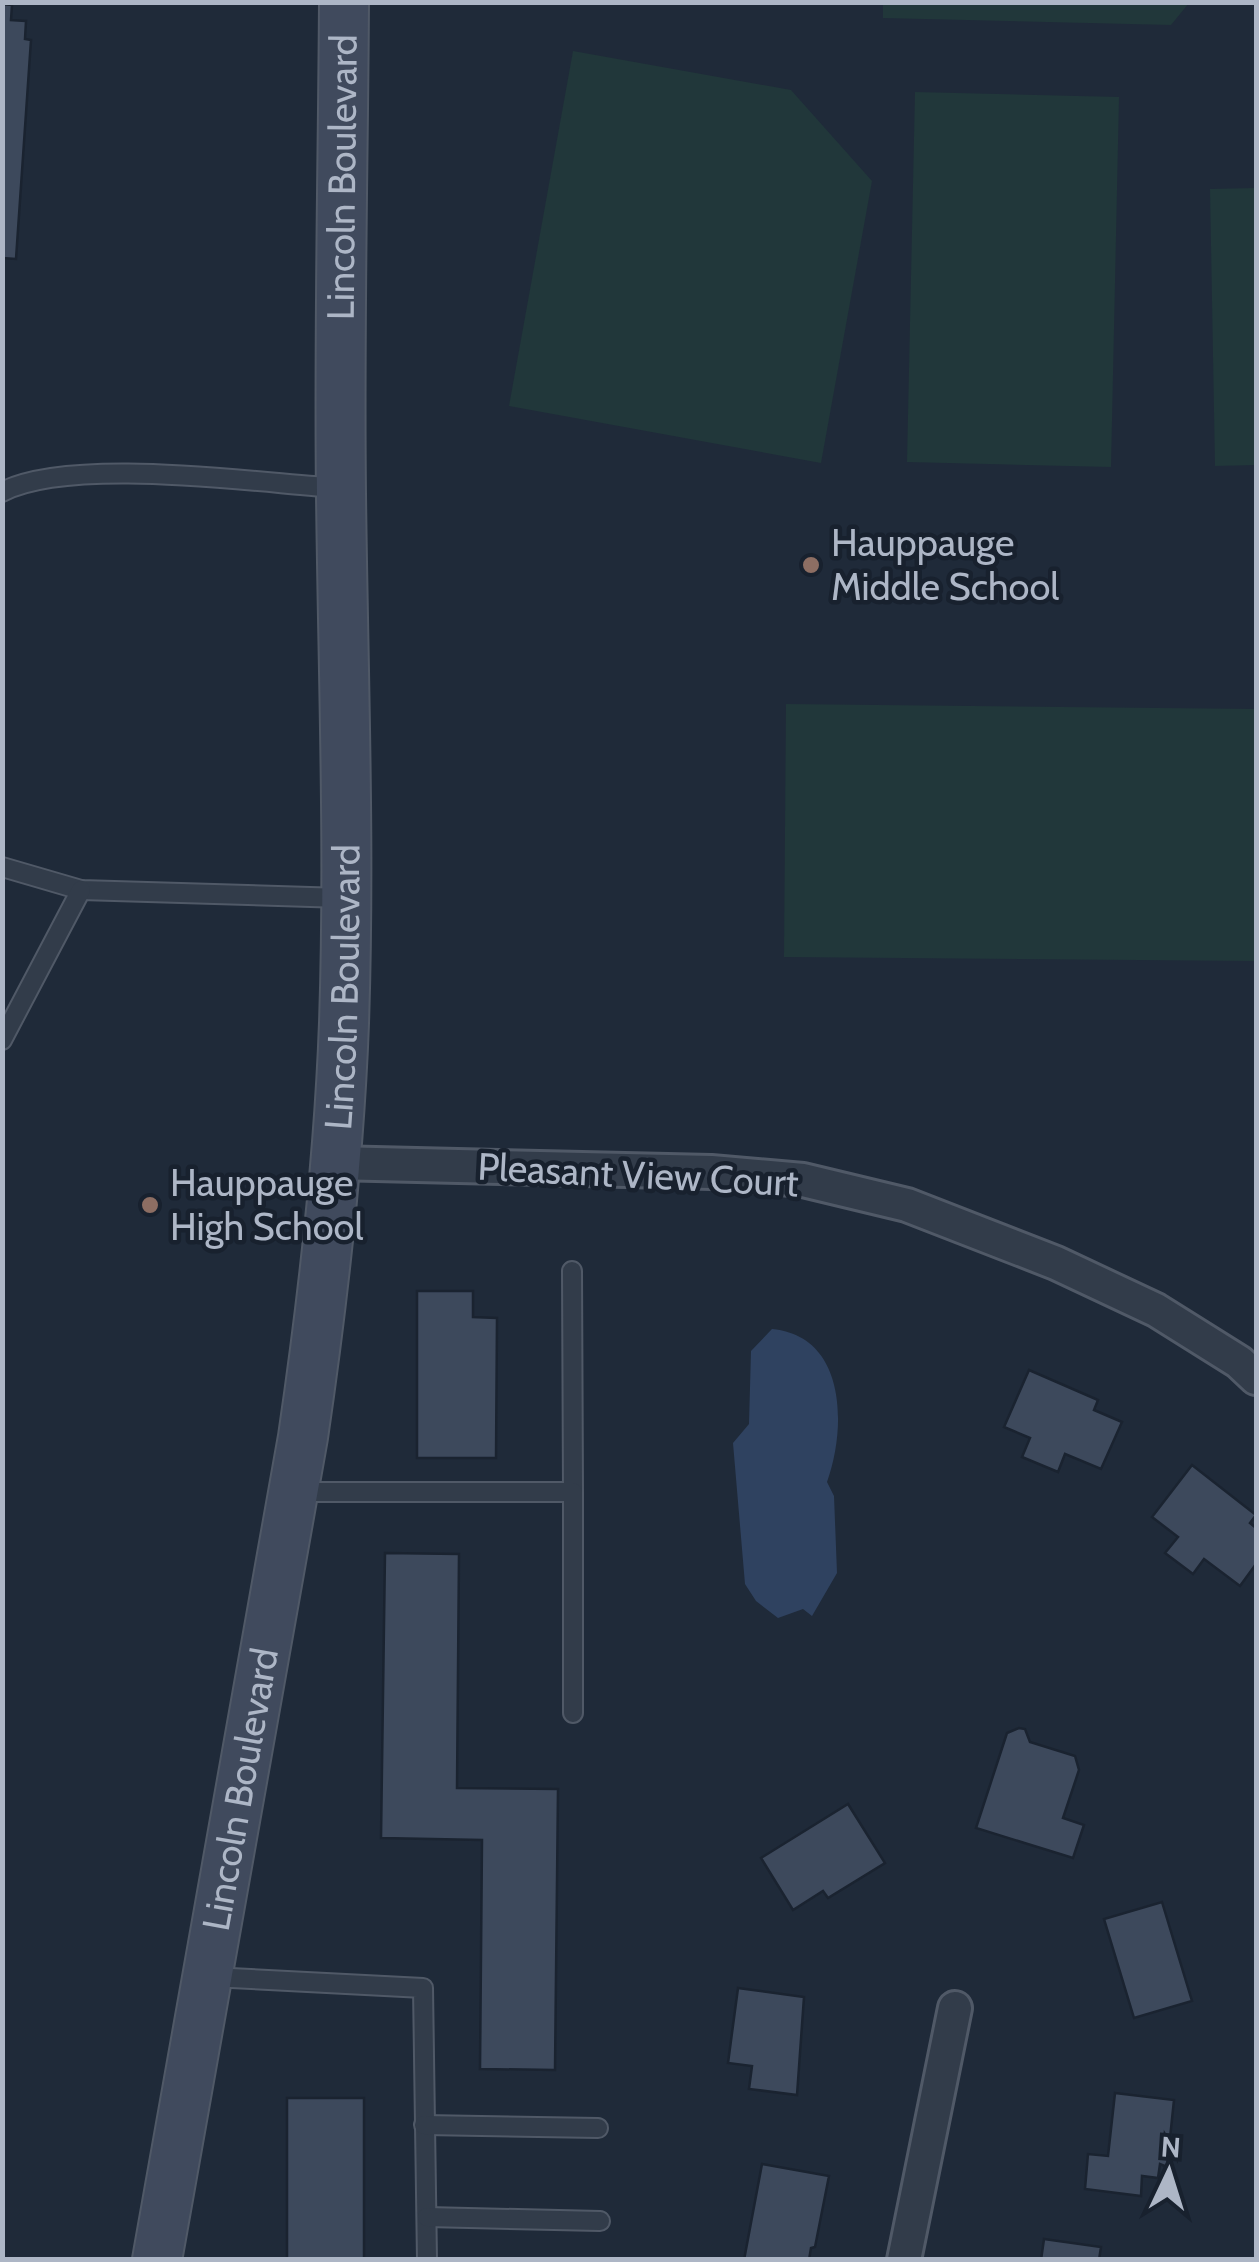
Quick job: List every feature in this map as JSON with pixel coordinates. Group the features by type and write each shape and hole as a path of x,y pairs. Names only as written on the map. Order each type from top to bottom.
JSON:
{"street":[{"name":"Lincoln Boulevard","path":"157,2260 322,1308 344,1024 344,2"},
{"name":"Pleasant View Court","path":"334,1163 711,1172 820,1184 907,1205 1056,1263 1156,1310 1256,1378"},
{"path":"904,2260 955,2008"}],"lane":[{"path":"2,492 19,484 88,473 341,488"},
{"path":"2,868 81,890 345,898"},
{"path":"2,1040 81,890"},
{"path":"572,1272 573,1713"},
{"path":"293,1492 573,1492"},
{"path":"206,1977 423,1988 427,2260"},
{"path":"424,2125 598,2128"},
{"path":"427,2217 600,2222"}],"green space":[{"path":"883,2 1189,3 1171,25 883,18"},
{"path":"573,51 791,90 872,181 821,463 509,406"},
{"path":"915,92 1119,97 1111,467 907,462"},
{"path":"1256,188 1256,465 1215,466 1210,189"},
{"path":"786,704 1256,709 1256,961 784,957"}],"water":[{"path":"772,1329 796,1335 815,1348 835,1387 837,1435 827,1482 834,1496 837,1573 812,1616 803,1609 778,1618 756,1601 745,1584 733,1443 749,1424 751,1351"}],"building":[{"path":"2,4 12,5 11,20 26,21 25,39 31,40 16,259 2,258"},
{"path":"417,1291 473,1291 473,1317 497,1318 496,1458 417,1458"},
{"path":"1029,1370 1098,1400 1094,1410 1122,1422 1101,1469 1065,1454 1058,1472 1022,1457 1030,1438 1004,1427"},
{"path":"1192,1465 1256,1515 1250,1523 1256,1528 1256,1564 1240,1586 1204,1559 1193,1574 1165,1553 1178,1537 1152,1517"},
{"path":"385,1553 459,1554 457,1788 558,1789 555,2070 480,2069 482,1840 381,1838"},
{"path":"1025,1729 1030,1742 1075,1756 1079,1770 1063,1818 1084,1825 1073,1858 976,1828 1007,1733"},
{"path":"848,1804 885,1863 828,1898 823,1891 793,1910 761,1858"},
{"path":"1162,1902 1192,2001 1134,2018 1104,1919"},
{"path":"738,1988 804,1997 797,2095 749,2089 752,2066 728,2063"},
{"path":"1115,2093 1174,2100 1167,2167 1160,2164 1158,2178 1142,2176 1141,2196 1085,2189 1088,2154 1108,2156"},
{"path":"287,2098 364,2098 364,2260 287,2260"},
{"path":"762,2164 829,2176 809,2260 744,2260"},
{"path":"1044,2239 1101,2247 1099,2260 1041,2260"}],"place":[{"name":"Hauppauge Middle School","path":"811,565"},
{"name":"Hauppauge High School","path":"150,1205"}]}
